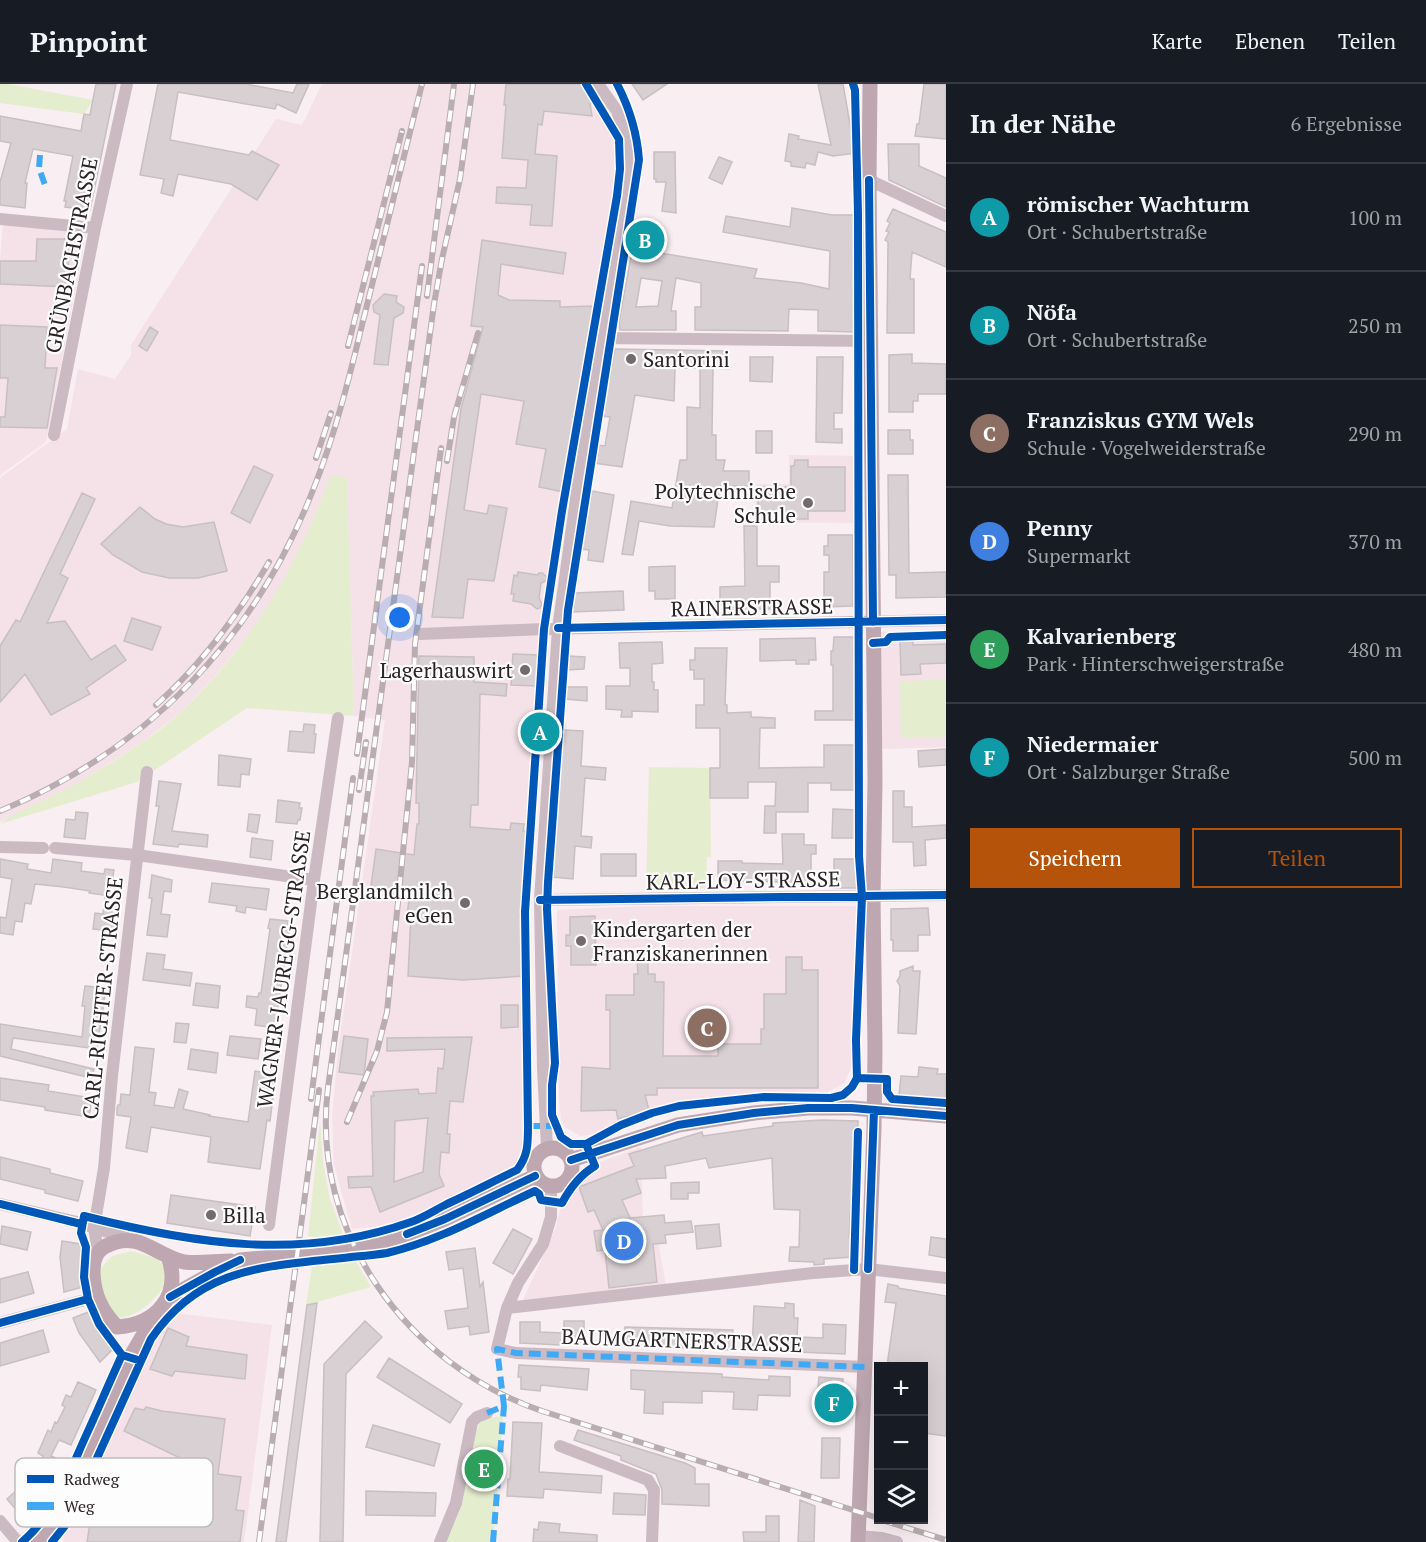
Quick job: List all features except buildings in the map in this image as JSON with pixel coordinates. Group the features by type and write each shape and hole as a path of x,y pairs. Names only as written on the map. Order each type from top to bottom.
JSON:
{"main road":[{"path":"859,1539 874,1110 875,781 870,341 870,84"},
{"path":"571,1160 678,1125 754,1113 808,1108 874,1110 946,1116"},
{"path":"547,1148 560,1149 571,1160 569,1177 559,1185 551,1186 535,1176 534,1163 538,1154 547,1148"},
{"path":"132,1354 127,1338 106,1315 96,1297 93,1265 98,1251 114,1243 129,1239 168,1256 190,1262 340,1251 381,1242 445,1219 535,1176"},
{"path":"168,1256 173,1276 170,1297"},
{"path":"87,1458 132,1354 154,1314 170,1297 240,1260"},
{"path":"117,1327 132,1325 154,1314"},
{"path":"38,1542 52,1535"}],"street":[{"name":"GRÜNBACHSTRASSE","path":"54,435 95,228 127,84"},
{"path":"547,1148 540,900 558,628 579,477 629,178 628,144 617,111 598,84"},
{"path":"869,180 946,216"},
{"path":"0,219 95,228"},
{"path":"602,338 870,341"},
{"name":"RAINERSTRASSE","path":"420,634 558,628 946,620"},
{"name":"WAGNER-JAUREGG-STRASSE","path":"269,1225 314,880 338,718"},
{"name":"CARL-RICHTER-STRASSE","path":"98,1251 94,1228 104,1168 112,1076 147,771"},
{"path":"0,847 49,848 137,855 314,880"},
{"name":"KARL-LOY-STRASSE","path":"540,900 946,895"},
{"path":"507,1308 519,1282 543,1244 551,1217 551,1186"},
{"path":"0,1204 129,1239"},
{"path":"507,1308 813,1273 868,1269 946,1278"},
{"path":"0,1323 96,1297"},
{"name":"BAUMGARTNERSTRASSE","path":"507,1308 496,1349 516,1353 866,1367"},
{"path":"440,1542 456,1503 470,1426 474,1419 487,1413"},
{"path":"560,1446 648,1480 654,1490 652,1542"},
{"path":"0,1521 18,1542"},
{"path":"859,1539 882,1538 897,1542"}],"shaded area":[{"path":"322,84 585,84 605,109 622,139 621,180 557,558 540,725 528,894 530,1001 528,1144 514,1168 435,1208 382,1226 352,1229 334,1165 332,1116 338,1051 385,720 354,716 347,477 318,508 309,533 283,582 253,630 180,713 144,741 78,783 0,822 0,478 67,429 78,369 115,379 131,355 131,345 276,119 302,125"},
{"path":"3,223 86,234 46,442 0,475 0,260"},
{"name":"Polytechnische Schule","path":"789,455 860,456 861,523 756,522 756,484 789,484"},
{"path":"946,630 946,747 882,749 879,632"},
{"path":"647,906 858,906 855,1059 844,1083 826,1093 788,1092 660,1105 598,1134 580,1136 565,1127 561,1119 559,1096 557,910"},
{"path":"641,1147 643,1228 656,1228 666,1287 523,1300 555,1230 565,1192 590,1166"},
{"path":"175,1313 272,1325 244,1542 64,1542 63,1534 66,1527 213,1527 213,1458 99,1458 160,1328"}],"green space":[{"path":"0,84 93,100 84,114 0,103"},
{"path":"331,476 347,477 354,716 247,708 137,782 0,824 16,813 82,780 140,744 173,719 207,686 251,632 270,603 302,542"},
{"path":"946,680 946,737 901,738 900,681"},
{"path":"649,767 710,768 711,857 707,857 706,888 646,887"},
{"path":"320,1121 323,1162 330,1199 343,1234 324,1239 308,1236"},
{"path":"131,1251 156,1258 164,1265 166,1284 141,1310 120,1318 111,1308 105,1296 100,1269 112,1256"},
{"path":"355,1260 371,1287 306,1305 312,1266"},
{"path":"503,1416 493,1542 446,1542 459,1513 474,1436 480,1422 486,1418"}],"railway":[{"path":"0,811 53,786 103,756 148,722 190,684 227,641 260,594 289,544 313,490 335,428 422,84"},
{"path":"427,296 454,84"},
{"path":"473,84 460,179 434,304 328,1088 326,1141 335,1193 352,1241 378,1286 410,1327 449,1361 493,1390 542,1411 874,1517"},
{"path":"348,346 402,131"},
{"path":"357,754 422,266"},
{"path":"447,461 454,417 478,333"},
{"path":"316,458 331,413"},
{"path":"347,1122 377,1051 387,1012 412,762 415,644 441,448"},
{"path":"156,705 204,656 245,601 269,562"},
{"path":"359,790 366,742"},
{"path":"311,1099 353,778"},
{"path":"259,1542 319,1090"},
{"path":"895,1524 946,1540"}],"marked path":[{"path":"40,155 39,168 45,185"},
{"path":"528,1126 555,1126"},
{"path":"487,1413 504,1406 497,1349 516,1353 866,1367"},
{"path":"493,1542 504,1406"}],"cycle path":[{"path":"141,1361 122,1355 99,1324 88,1299 84,1277 86,1247 81,1233 84,1216 125,1226 207,1240 288,1245 329,1241 370,1234 411,1222 517,1170 525,1155 528,1126 525,912 544,629 620,169 619,139 586,84"},
{"path":"617,84 632,121 639,160 568,610 548,882 547,909 555,1063 552,1115 561,1137 571,1144 586,1144 621,1125 679,1106 764,1097 831,1098 843,1095 852,1087 857,1078 856,1040 862,897 859,856 858,214 853,84"},
{"path":"869,180 873,622"},
{"path":"558,628 946,620"},
{"path":"873,643 886,642 890,637 946,635"},
{"path":"540,900 946,895"},
{"path":"857,1078 887,1079 887,1092 892,1099 946,1103"},
{"path":"571,1160 678,1125 754,1113 808,1108 852,1108 946,1116"},
{"path":"868,1269 874,1110"},
{"path":"854,1270 858,1132"},
{"path":"97,1458 151,1339 171,1314 192,1296 215,1283 265,1268 382,1254 406,1248 444,1234 535,1191 541,1200 562,1203 576,1182 595,1166 586,1144"},
{"path":"407,1234 445,1219 535,1176"},
{"path":"0,1204 81,1224"},
{"path":"170,1297 240,1260"},
{"path":"0,1323 88,1299"},
{"path":"76,1458 122,1355"},
{"path":"22,1542 37,1527"},
{"path":"52,1542 64,1527"}],"place":[{"name":"Nöfa","path":"645,240"},
{"name":"Santorini","path":"631,359"},
{"name":"Polytechnische Schule","path":"808,503"},
{"name":"Lagerhauswirt","path":"525,670"},
{"name":"römischer Wachturm","path":"540,732"},
{"name":"Berglandmilch eGen","path":"465,903"},
{"name":"Kindergarten der Franziskanerinnen","path":"581,941"},
{"name":"Franziskus GYM Wels","path":"707,1028"},
{"name":"Billa","path":"211,1215"},
{"name":"Penny","path":"624,1241"},
{"name":"Niedermaier","path":"834,1403"},
{"name":"Kalvarienberg","path":"484,1469"}]}
